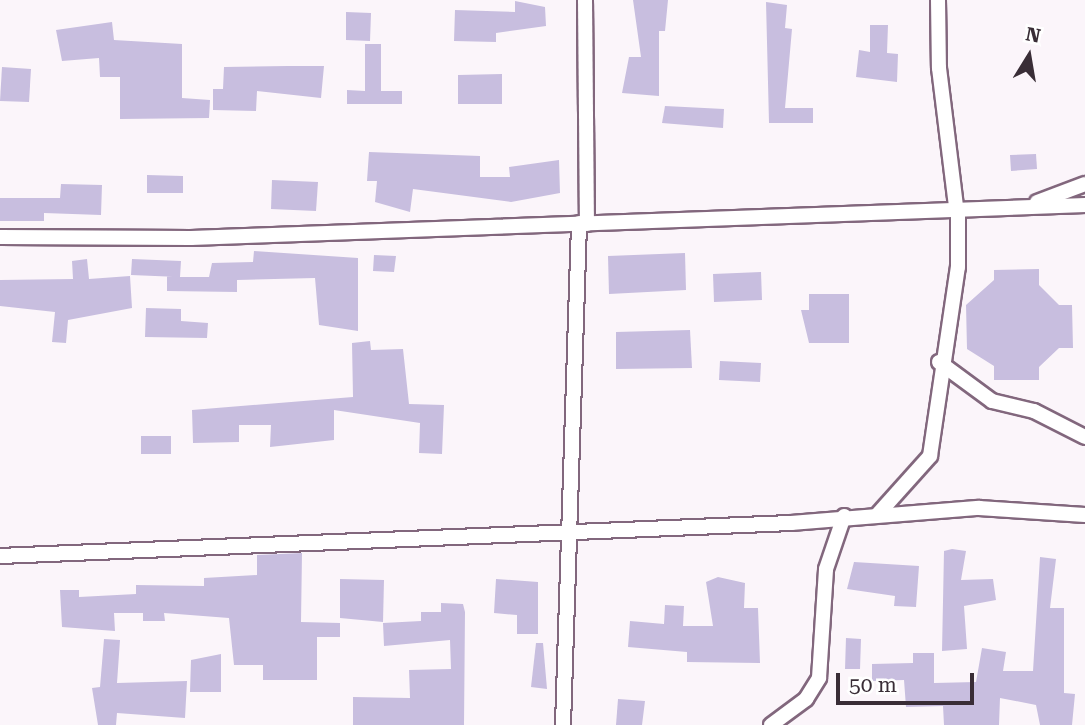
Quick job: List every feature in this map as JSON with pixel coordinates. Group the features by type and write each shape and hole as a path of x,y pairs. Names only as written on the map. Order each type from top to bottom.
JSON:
{"street":[{"path":"563,725 583,224 585,0"},
{"path":"878,514 930,456 940,406 939,362 958,267 957,208 939,68 938,0"},
{"path":"1026,206 1085,184"},
{"path":"0,237 191,238 1085,205"},
{"path":"939,362 992,401 1034,411 1085,437"},
{"path":"0,556 569,532 979,508 1085,515"},
{"path":"771,725 806,699 819,678 826,569 844,516"}],"building":[{"path":"633,0 668,0 665,31 659,31 659,96 622,93 629,57 641,57"},
{"path":"515,1 545,7 546,26 496,33 496,42 454,41 455,10 515,12"},
{"path":"766,2 787,5 785,28 792,29 785,108 813,108 813,123 769,123"},
{"path":"346,12 371,13 370,41 346,40"},
{"path":"112,22 114,40 182,44 182,98 210,100 209,118 120,119 120,77 100,77 99,58 62,61 56,30"},
{"path":"870,25 888,25 887,53 898,54 897,82 856,77 859,50 870,52"},
{"path":"365,44 381,44 381,91 402,91 402,104 347,104 347,90 365,91"},
{"path":"324,66 321,98 257,91 256,111 213,110 213,89 223,89 224,67"},
{"path":"2,67 31,69 29,102 0,101"},
{"path":"502,74 502,104 458,104 458,75"},
{"path":"665,106 724,109 723,128 662,123"},
{"path":"369,152 480,156 480,177 510,177 509,167 559,160 560,193 511,202 413,189 410,212 375,202 377,181 367,181"},
{"path":"1036,154 1037,169 1011,171 1010,155"},
{"path":"147,175 183,176 183,193 147,193"},
{"path":"272,180 318,182 316,211 271,209"},
{"path":"61,184 102,185 101,215 44,213 44,221 0,221 0,198 60,198"},
{"path":"254,251 358,258 358,331 319,325 315,278 237,280 237,292 167,291 167,276 131,275 132,259 181,261 180,277 209,277 212,263 253,262"},
{"path":"685,253 686,290 609,294 608,256"},
{"path":"374,255 396,256 394,272 373,271"},
{"path":"87,259 89,279 130,276 132,308 68,320 66,343 52,342 55,312 0,306 0,280 73,279 72,261"},
{"path":"1039,269 1039,285 1059,305 1072,305 1073,348 1059,348 1039,367 1039,380 994,380 994,366 967,349 966,305 994,280 994,270"},
{"path":"761,272 762,300 714,302 713,274"},
{"path":"809,294 849,294 849,343 809,343 801,310 809,310"},
{"path":"146,308 181,309 181,321 208,323 207,338 145,337"},
{"path":"690,330 692,368 616,369 616,332"},
{"path":"370,341 371,350 403,349 409,404 444,405 442,454 419,453 420,423 334,410 334,440 270,447 271,425 239,425 239,442 193,443 192,410 353,397 352,343"},
{"path":"720,361 761,363 760,382 719,380"},
{"path":"141,436 171,436 171,454 141,454"},
{"path":"944,551 966,551 961,580 993,579 996,600 964,606 967,649 942,651"},
{"path":"302,553 301,622 340,623 340,637 317,637 317,680 263,680 263,665 234,665 229,618 164,613 165,621 143,621 143,613 114,613 115,631 62,627 60,590 79,590 79,597 136,594 136,585 204,586 204,578 257,575 257,555"},
{"path":"1040,557 1056,559 1050,608 1064,608 1064,693 1075,694 1072,725 1040,725 1036,705 1000,698 999,725 944,725 943,706 906,707 904,680 872,681 872,664 913,663 913,653 934,653 934,683 976,682 982,648 1006,652 1003,671 1033,671"},
{"path":"854,562 919,566 916,607 894,606 895,596 847,589"},
{"path":"718,577 745,583 744,608 758,608 760,663 687,662 687,652 628,647 630,621 664,624 665,605 684,606 683,626 713,626 706,582"},
{"path":"340,579 384,580 383,622 340,618"},
{"path":"496,579 538,582 538,634 517,634 517,615 494,613"},
{"path":"441,603 463,604 465,612 464,725 353,725 353,697 410,698 409,670 451,669 450,640 384,646 383,623 421,621 421,612 441,612"},
{"path":"846,638 861,639 860,669 845,669"},
{"path":"104,639 120,640 117,683 187,681 185,718 117,713 116,725 98,725 92,688 100,687"},
{"path":"536,643 543,643 547,689 531,687"},
{"path":"221,654 221,692 190,692 191,660"},
{"path":"618,699 645,701 642,725 616,725"}]}
